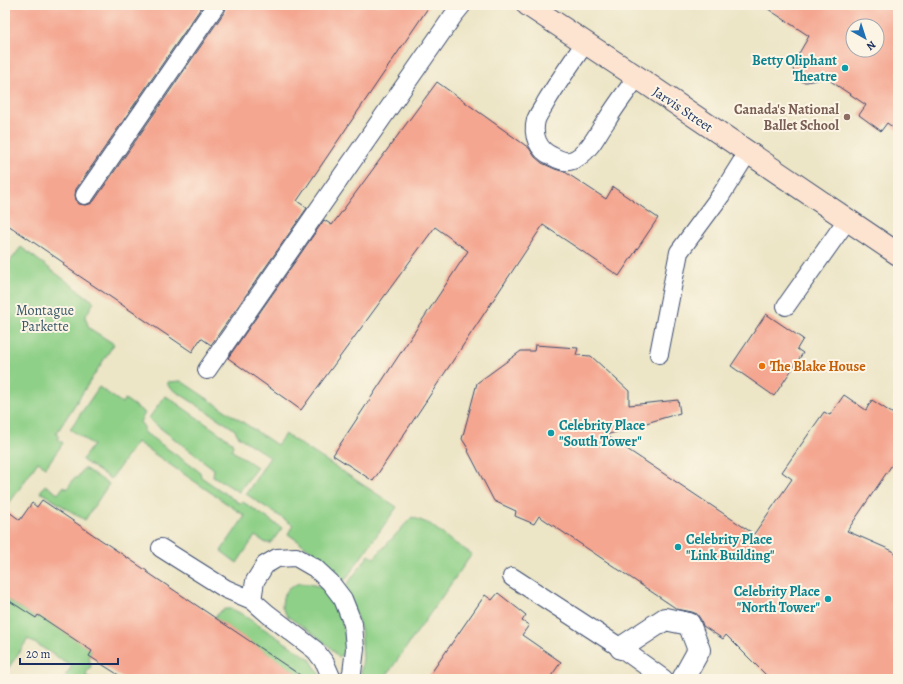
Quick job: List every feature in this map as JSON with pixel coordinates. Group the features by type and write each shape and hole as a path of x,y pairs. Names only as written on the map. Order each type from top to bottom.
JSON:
{"main road":[{"name":"Jarvis Street","path":"528,5 898,254"}],"street":[{"path":"621,648 665,619 689,624 699,650 683,679"}],"lane":[{"path":"85,195 216,5"},
{"path":"206,370 462,5"},
{"path":"585,43 556,85 536,120 534,132 538,143 550,156 565,162 572,161 579,157 589,148 607,118 637,78"},
{"path":"659,354 679,252 721,195 748,152"},
{"path":"786,306 847,220"},
{"path":"161,548 226,588 252,600 316,650 332,679"},
{"path":"252,600 254,581 266,565 277,558 296,556 315,568 330,582 343,599 353,624 355,649 352,673 349,679"},
{"path":"512,577 621,648 664,679"}],"green space":[{"name":"Montague Parkette","path":"21,247 94,302 85,317 89,328 114,344 56,434 59,437 58,439 63,443 46,467 38,462 6,508 5,268"},
{"path":"181,381 277,445 285,434 397,507 342,584 329,566 312,551 288,534 293,525 246,494 270,457 239,437 234,429 169,387 167,382"},
{"path":"99,387 122,403 125,399 145,413 140,422 144,427 144,432 200,472 201,477 239,503 243,502 282,528 271,543 266,543 255,536 237,563 221,551 245,516 137,442 111,479 82,460 93,445 70,429"},
{"path":"165,396 232,442 233,446 231,450 257,467 239,492 213,476 214,469 151,421 149,418"},
{"path":"84,468 109,484 85,520 40,492 45,485 58,494 64,486 67,489 74,478 77,478"},
{"path":"412,517 430,524 450,540 472,554 384,679 360,679 363,658 361,629 345,587 369,555 374,558"},
{"path":"299,583 311,584 320,587 333,602 340,615 344,629 346,651 342,655 338,657 331,648 315,635 287,616 282,607 283,597 289,588"},
{"path":"5,598 36,618 39,613 92,651 89,656 91,666 85,675 92,679 70,679 65,676 72,666 28,639 5,673"},
{"path":"225,609 232,609 240,613 310,659 320,676 320,679 290,679 295,672 215,618 219,612"}],"building":[{"path":"5,5 203,5 76,189 76,200 79,204 85,205 94,201 225,11 226,5 430,5 297,201 307,208 211,345 201,338 192,352 63,265 64,263 5,223"},
{"name":"Betty Oliphant Theatre","path":"762,5 898,5 898,131 887,123 881,131 859,115 866,105 826,78 803,82 794,76 794,62 809,36"},
{"path":"437,82 529,148 535,157 542,163 565,172 606,199 613,187 658,218 619,276 543,225 373,481 333,455 468,251 435,227 301,410 228,358 324,220 332,225"},
{"name":"The Blake House","path":"766,314 803,339 797,349 803,353 774,396 731,366"},
{"path":"535,345 578,348 576,355 591,356 629,391 629,405 678,400 680,413 606,435 754,534 792,479 782,472 824,412 830,415 844,395 866,410 872,400 898,417 898,456 847,531 893,551 898,560 898,679 770,679 726,635 723,639 703,626 697,614 677,609 539,516 534,524 515,516 516,511 494,501 462,439 477,383 521,351 534,351"},
{"path":"42,500 306,679 125,679 89,656 92,651 38,615 36,618 5,598 5,509 20,520 32,503 37,507"},
{"path":"498,593 526,615 522,621 529,625 522,635 561,662 549,679 427,679 485,595 492,600"}],"place":[{"name":"Betty Oliphant Theatre","path":"845,68"},
{"name":"Canada's National Ballet School","path":"847,117"},
{"name":"The Blake House","path":"762,366"},
{"name":"Celebrity Place \"South Tower\"","path":"551,433"},
{"name":"Celebrity Place \"Link Building\"","path":"678,547"},
{"name":"Celebrity Place \"North Tower\"","path":"828,599"}]}
